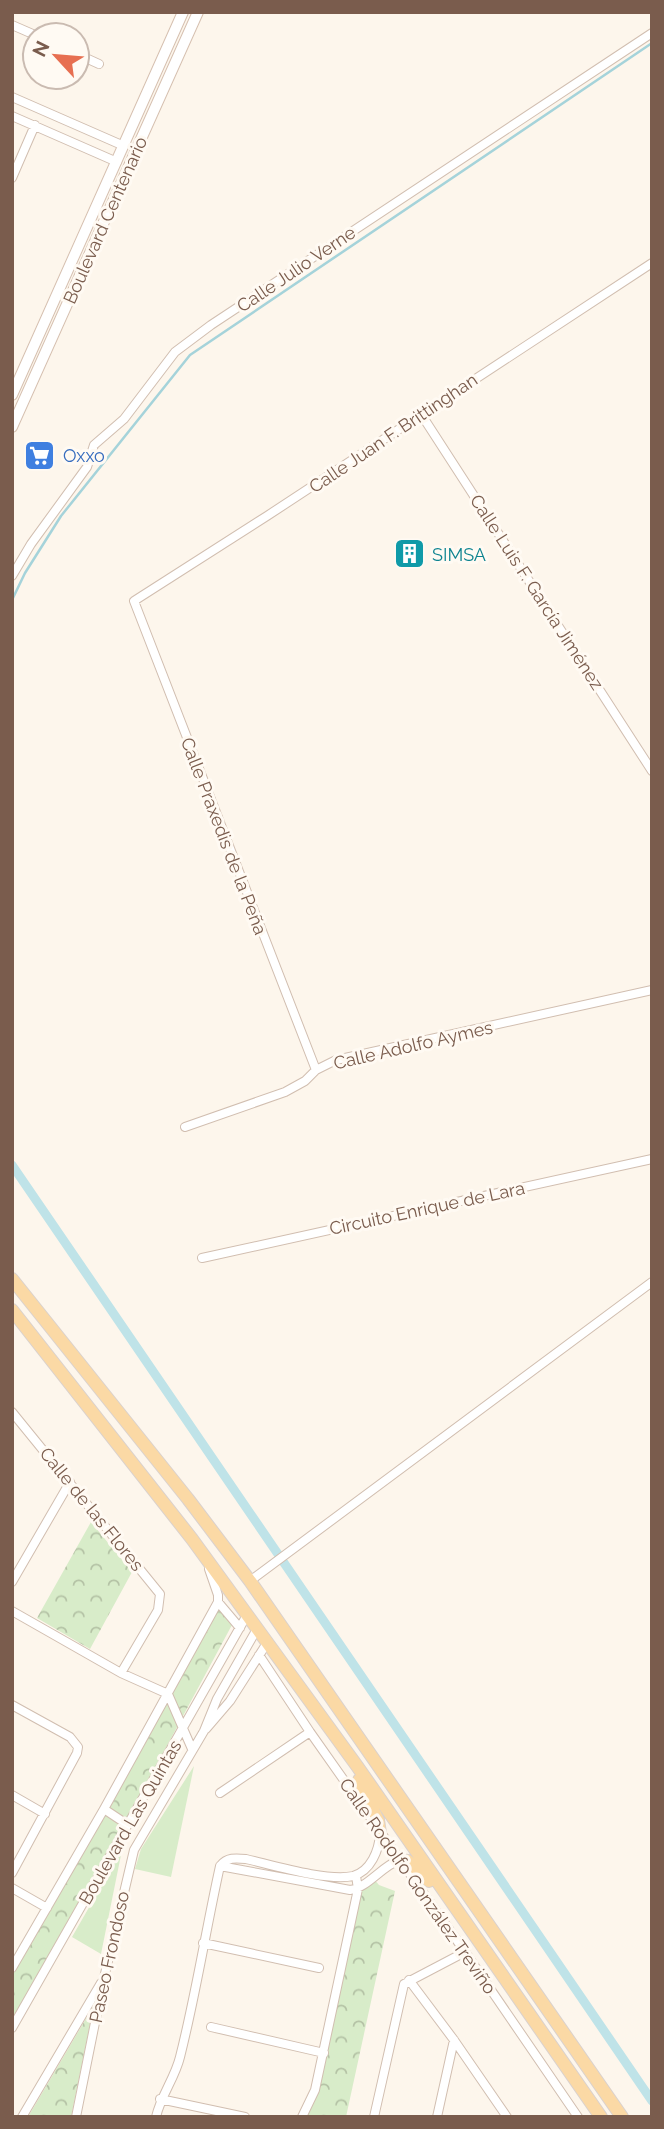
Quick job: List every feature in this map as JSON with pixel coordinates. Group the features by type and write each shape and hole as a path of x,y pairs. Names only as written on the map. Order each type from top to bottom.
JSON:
{"main road":[{"name":"Boulevard Centenario","path":"12,395 183,12"},
{"name":"Boulevard Centenario","path":"12,427 198,12"},
{"path":"110,211 108,201 127,157 124,146"},
{"path":"81,242 93,248"},
{"path":"12,1279 250,1581 622,2117"},
{"path":"12,1310 205,1556 357,1766 601,2117"},
{"path":"357,1766 359,1780 378,1820 380,1833"},
{"path":"399,1860 408,1861 440,1887"}],"street":[{"name":"Calle Julio Verne","path":"12,576 31,544 84,474 94,445 124,419 174,352 652,33"},
{"path":"91,60 99,64"},
{"path":"12,97 124,146"},
{"path":"12,116 117,162"},
{"path":"12,178 35,125"},
{"name":"Calle Juan F. Brittinghan","path":"134,601 652,263"},
{"name":"Calle Luis F. García Jiménez","path":"421,414 652,771"},
{"name":"Calle Praxedis de la Peña","path":"134,601 316,1070"},
{"name":"Calle Adolfo Aymes","path":"185,1127 285,1092 305,1081 316,1070 336,1060 652,990"},
{"name":"Circuito Enrique de Lara","path":"202,1258 652,1159"},
{"path":"250,1581 652,1282"},
{"name":"Calle de las Flores","path":"14,1417 160,1594 158,1610 121,1673"},
{"path":"12,1582 70,1482"},
{"path":"205,1556 218,1602 240,1628"},
{"name":"Boulevard Las Quintas","path":"12,1968 104,1810 218,1602"},
{"path":"12,1611 121,1673 168,1694 192,1749"},
{"name":"Boulevard Las Quintas","path":"12,2028 247,1615"},
{"name":"Paseo Frondoso","path":"204,1731 225,1683 257,1629"},
{"name":"Paseo Frondoso","path":"76,2117 104,1978 134,1850 192,1749 238,1690 267,1643"},
{"name":"Calle Rodolfo González Treviño","path":"259,1656 578,2117"},
{"path":"236,1664 249,1671"},
{"path":"225,1683 238,1690"},
{"path":"12,1705 71,1737 76,1742 77,1753 12,1873"},
{"path":"220,1793 310,1732"},
{"path":"12,1795 45,1814"},
{"path":"104,1810 128,1825"},
{"path":"156,2117 160,2099 179,2061 220,1866 227,1860 246,1859 336,1878 356,1876 378,1853 380,1833"},
{"path":"220,1866 302,1880 341,1890 358,1889 371,1877 399,1860"},
{"path":"302,2117 315,2090 324,2053 358,1889 356,1876"},
{"path":"12,1888 47,1908"},
{"path":"203,1942 320,1968"},
{"path":"374,2117 402,1989 409,1980 465,1952"},
{"path":"22,2117 104,1978"},
{"path":"409,1980 454,2040 503,2115"},
{"path":"211,2027 324,2053"},
{"path":"437,2117 454,2040"},
{"path":"160,2099 245,2117"}],"green space":[{"path":"91,1522 132,1572 90,1649 37,1618"},
{"path":"219,1608 233,1623 126,1822 12,2024 12,1976"},
{"path":"194,1766 171,1877 135,1869 141,1849"},
{"path":"122,1850 101,1954 72,1937"},
{"path":"373,1878 379,1885 395,1891 346,2117 303,2117 317,2090 360,1889"},
{"path":"94,2005 71,2117 28,2117"}],"waterway":[{"path":"12,600 25,573 61,516 190,355 652,43"},
{"path":"12,1165 652,2101"}],"place":[{"name":"Oxxo","path":"40,455"},
{"name":"SIMSA","path":"409,554"}]}
